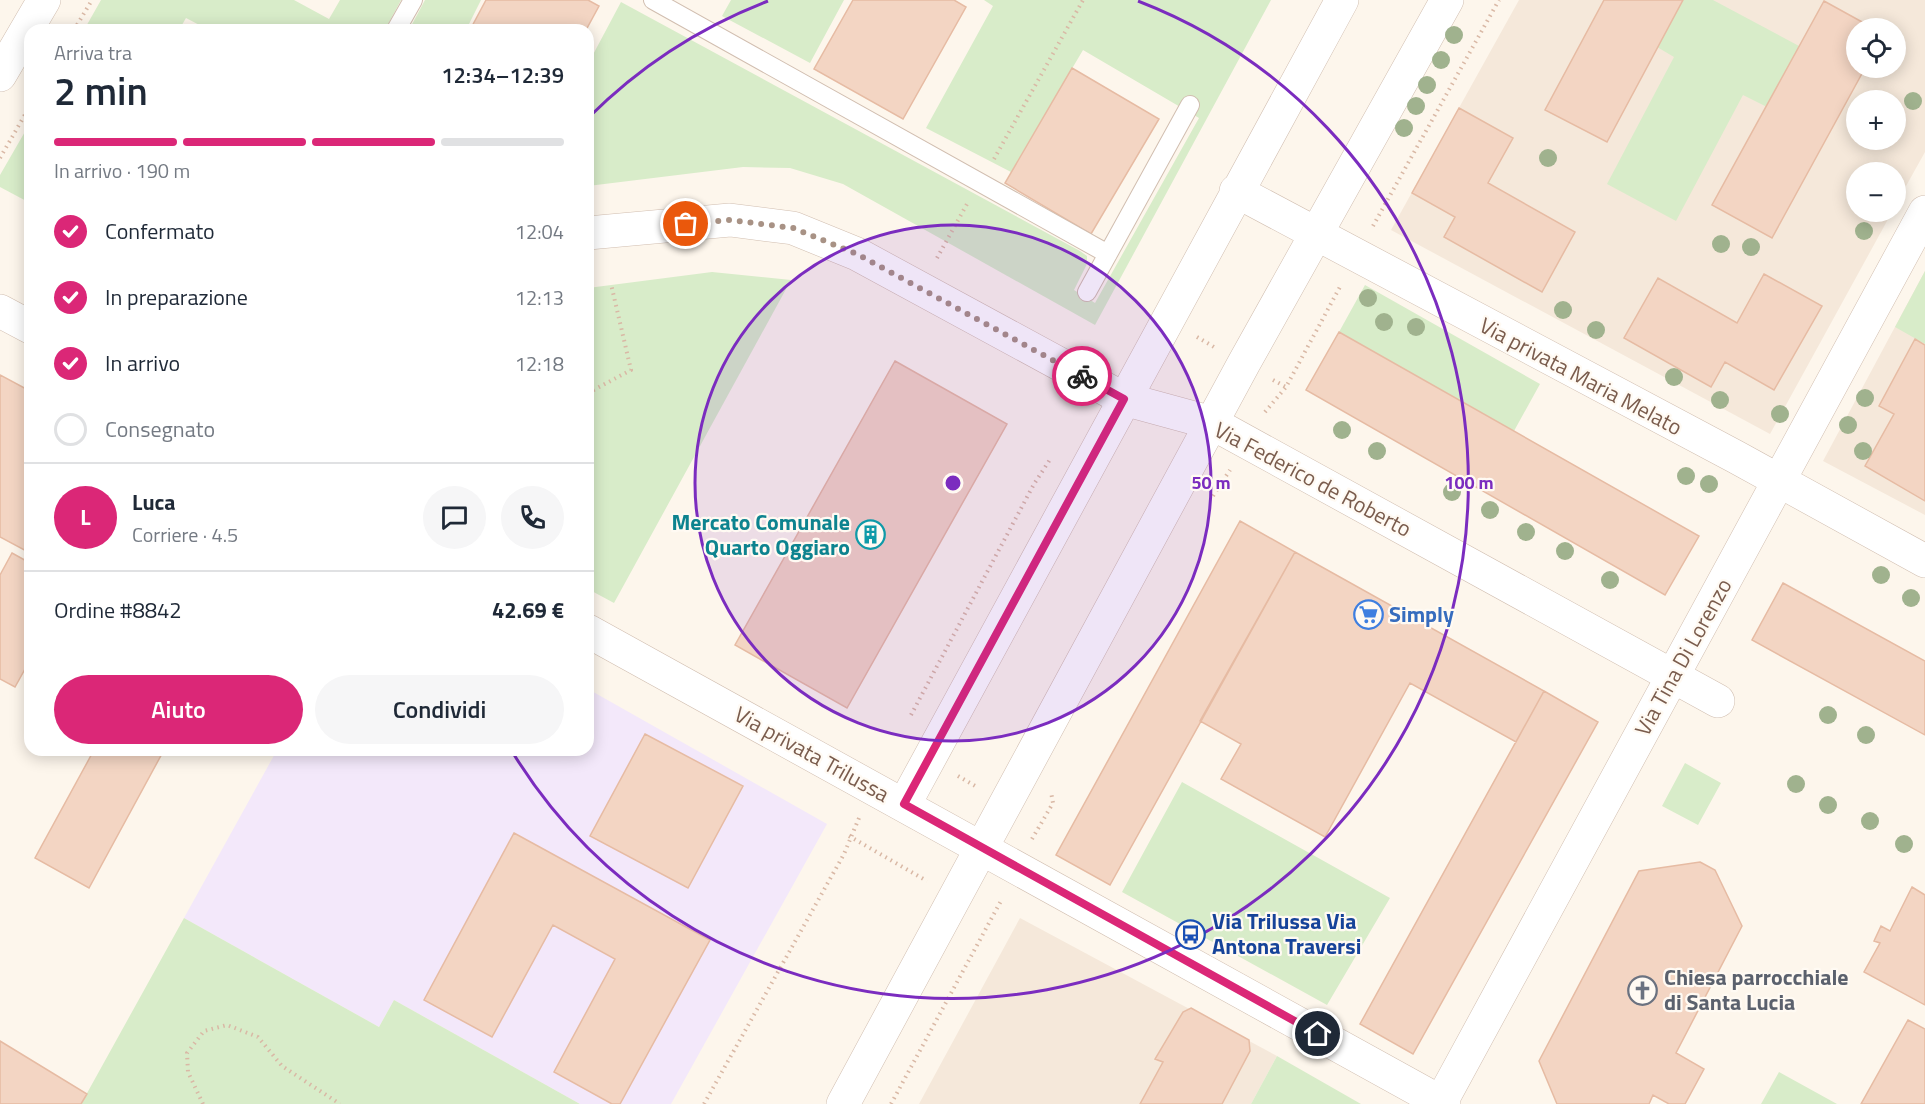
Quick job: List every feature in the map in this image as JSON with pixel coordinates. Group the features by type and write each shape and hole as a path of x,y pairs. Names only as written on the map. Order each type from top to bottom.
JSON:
{"street":[{"path":"30,24 44,0"},
{"path":"904,804 1342,0"},
{"path":"843,1104 1244,363 1446,0"},
{"path":"0,75 24,34"},
{"name":"Via privata Maria Melato","path":"1236,191 1316,236 1780,481 1925,561"},
{"name":"Via Tina Di Lorenzo","path":"1443,1103 1925,212"},
{"name":"Via Federico de Roberto","path":"594,232 730,220 793,228 857,254 1124,399 1212,423 1718,702"},
{"name":"Via privata Trilussa","path":"594,635 1443,1103"}],"lane":[{"path":"399,24 413,0"},
{"path":"653,0 1108,254"},
{"path":"1088,292 1190,105"}],"path":[{"path":"78,24 92,0"},
{"path":"920,289 1083,0"},
{"path":"1371,230 1498,0"},
{"path":"0,158 24,116"},
{"path":"1261,417 1286,387 1346,277"},
{"path":"594,390 631,370 611,284"},
{"path":"1167,320 1286,387"},
{"path":"909,721 916,701 1034,484 1053,454"},
{"path":"928,760 1041,822"},
{"path":"704,1104 844,854 849,837 928,882"},
{"path":"891,1104 993,918"},
{"path":"203,1104 188,1072 187,1053 204,1031 227,1025 258,1037 282,1066 340,1104"}],"shaded area":[{"path":"1519,0 1925,0 1925,152 1906,186 1906,162 1846,162 1846,222 1887,222 1770,434 1391,230"},
{"path":"1925,271 1925,515 1823,461"},
{"path":"594,692 827,824 671,1104 580,1104 394,1000 379,1027 184,918 274,756 594,756"},
{"path":"1020,918 1277,1056 1251,1104 919,1104"}],"green space":[{"path":"101,0 294,0 329,19 340,0 401,0 388,24 198,24 186,18 182,24 87,24"},
{"path":"425,0 481,0 469,24 412,24"},
{"path":"731,0 844,0 810,63 722,16"},
{"path":"984,0 1271,0 1095,325 843,184 790,168 743,167 594,185 594,53 621,2 1080,251 1087,256 1087,264 1074,290 1095,303 1199,118 1083,50 1011,172 926,128 993,6"},
{"path":"1683,0 1713,0 1799,46 1767,107 1743,95 1676,221 1607,184 1674,57 1657,47"},
{"path":"24,133 24,200 0,187 0,175"},
{"path":"1925,271 1925,344 1895,327"},
{"path":"712,272 791,280 614,603 594,592 594,287"},
{"path":"1365,285 1540,384 1514,431 1339,332"},
{"path":"1685,763 1721,783 1698,825 1662,806"},
{"path":"1182,782 1390,898 1327,1005 1122,892"},
{"path":"184,918 379,1027 394,1000 580,1104 81,1104"},
{"path":"1277,1056 1361,1104 1251,1104"},
{"path":"1779,1072 1837,1104 1761,1104"}],"building":[{"path":"486,0 588,0 599,6 589,24 473,24"},
{"path":"853,0 954,0 966,7 903,119 814,69"},
{"path":"1604,0 1683,0 1607,142 1545,110"},
{"path":"1824,1 1855,18 1846,18 1846,78 1860,78 1853,90 1846,90 1846,103 1772,238 1712,205"},
{"path":"1072,68 1159,119 1091,234 1005,183"},
{"path":"1459,108 1513,138 1488,183 1575,232 1542,292 1444,237 1455,217 1412,193"},
{"path":"1764,274 1822,306 1774,390 1725,362 1711,387 1624,338 1658,278 1737,323"},
{"path":"1339,332 1699,536 1665,595 1306,390"},
{"path":"1915,339 1925,345 1925,501 1865,466 1894,414 1879,406"},
{"name":"Mercato Comunale Quarto Oggiaro","path":"895,361 1007,424 847,708 735,645"},
{"path":"0,375 24,388 24,550 0,537"},
{"path":"1240,521 1295,552 1110,885 1056,855"},
{"path":"1295,552 1544,691 1516,742 1410,683 1325,837 1221,779 1241,744 1200,721"},
{"path":"12,553 24,560 24,671 15,687 0,679 0,575"},
{"path":"1783,583 1925,661 1925,735 1752,640"},
{"path":"1544,691 1598,722 1413,1054 1360,1024"},
{"path":"645,734 743,786 688,888 590,836"},
{"path":"91,756 161,756 89,888 35,858"},
{"path":"514,833 710,940 620,1104 612,1104 554,1072 615,959 553,925 492,1037 424,1000"},
{"name":"Chiesa parrocchiale di Santa Lucia","path":"1700,862 1715,870 1742,926 1676,1053 1704,1069 1685,1104 1669,1104 1653,1095 1649,1104 1557,1104 1539,1061 1639,871"},
{"path":"1912,887 1925,895 1925,1005 1864,972 1880,943 1874,941 1881,926 1890,931"},
{"path":"1191,1008 1249,1040 1250,1051 1222,1104 1140,1104 1163,1062 1155,1059 1183,1012"},
{"path":"1908,1020 1925,1029 1925,1104 1861,1104"},
{"path":"0,1041 87,1094 81,1104 0,1104"}],"way so far":[{"path":"686,224 730,220 793,228 857,254 1082,376"}],"place":[{"name":"Mercato Comunale Quarto Oggiaro","path":"871,535"},
{"name":"Simply","path":"1368,614"},
{"name":"Via Trilussa Via Antona Traversi","path":"1191,934"},
{"name":"Chiesa parrocchiale di Santa Lucia","path":"1643,990"}],"route":[{"path":"1082,376 1124,399 904,804 1318,1034"}]}
